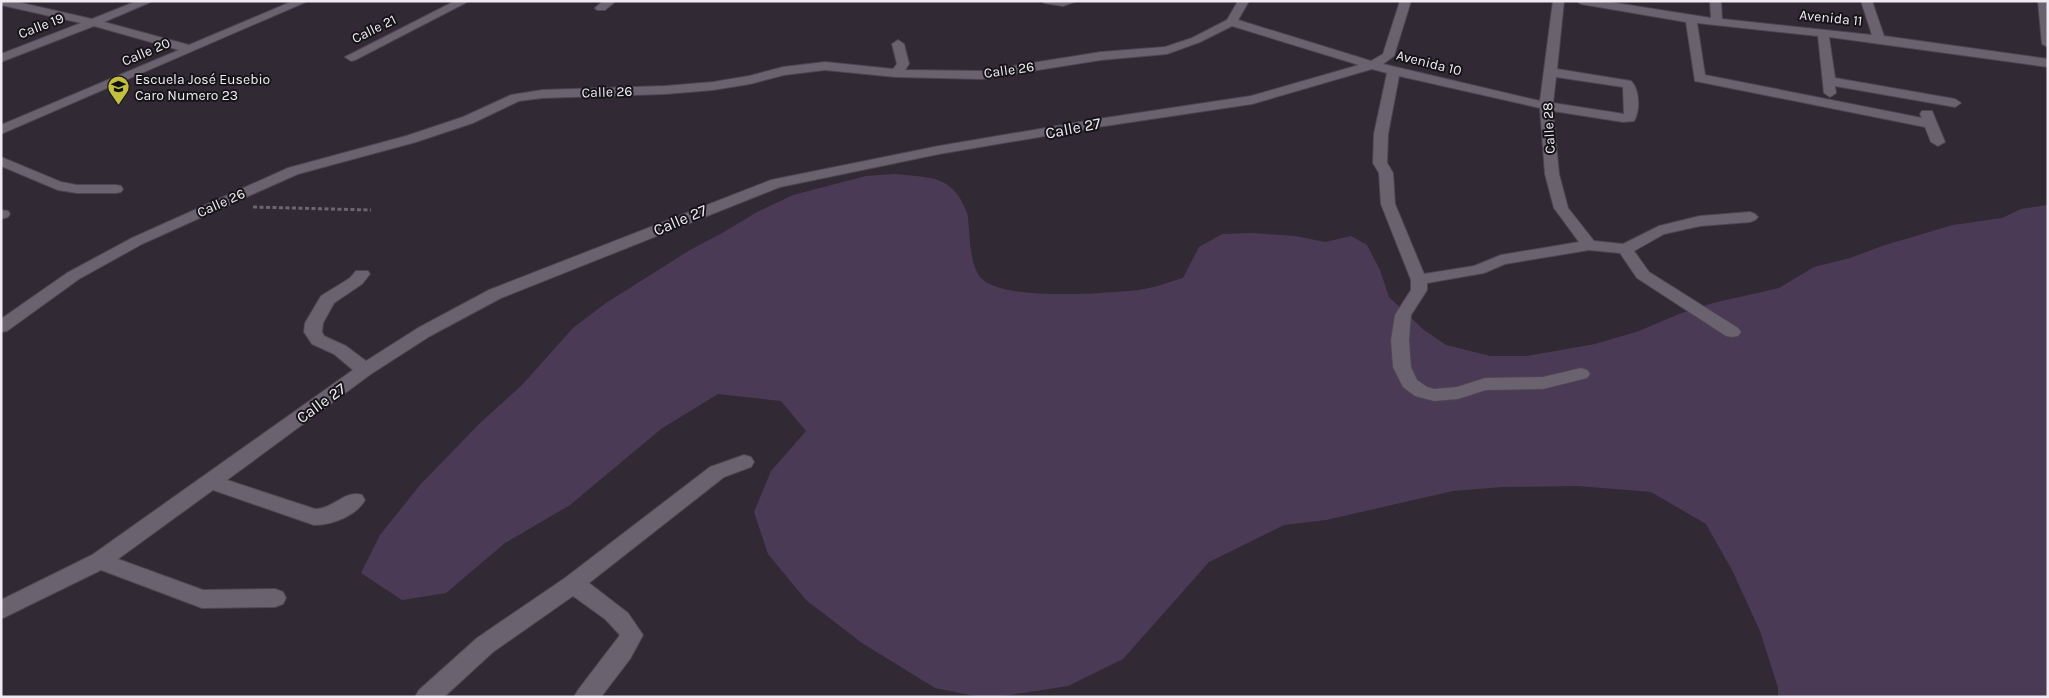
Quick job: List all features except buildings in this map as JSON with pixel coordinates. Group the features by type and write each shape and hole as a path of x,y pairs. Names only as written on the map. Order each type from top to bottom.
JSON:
{"street":[{"name":"Calle 19","path":"1,58 148,1"},
{"name":"Calle 20","path":"1,130 303,1"},
{"name":"Calle 21","path":"351,57 464,1"},
{"path":"601,8 611,1"},
{"path":"1048,1 1063,3 1072,1"},
{"path":"1231,22 1244,1"},
{"name":"Calle 27","path":"1,610 100,561 365,370 424,332 495,294 656,231 707,208 776,183 939,150 1098,123 1252,100 1372,65 1388,56 1406,1"},
{"name":"Calle 28","path":"1559,1 1546,106 1552,174 1561,208 1589,245"},
{"name":"Avenida 11","path":"1581,1 1691,19 1823,32 2048,64"},
{"path":"1715,1 1717,22"},
{"path":"1866,1 1878,39"},
{"path":"2042,1 2048,44"},
{"path":"1,2 92,22 190,50"},
{"path":"1691,19 1699,78 1931,124"},
{"name":"Avenida 10","path":"1231,22 1372,65 1546,106 1629,118 1631,114 1630,87 1627,84 1549,72"},
{"name":"Calle 26","path":"1,327 73,276 137,242 218,204 293,171 411,139 468,120 516,98 713,86 750,80 783,71 825,66 896,73 974,76 1101,56 1167,50 1196,40 1231,22"},
{"path":"1823,32 1832,103"},
{"path":"896,73 903,64 898,44"},
{"path":"1394,70 1381,134 1380,163 1386,173 1388,204 1419,280 1419,290 1403,315 1400,340 1402,367 1409,383 1422,392 1434,395 1458,393 1484,384 1542,383 1581,374"},
{"path":"1829,81 1954,103"},
{"path":"1920,98 1938,142"},
{"path":"1,161 58,186 77,189 116,189"},
{"path":"1419,280 1478,270 1508,258 1589,245 1625,249 1659,231 1700,221 1750,217"},
{"path":"1625,249 1643,274 1732,332"},
{"path":"362,274 356,282 327,300 314,323 313,332 318,340 340,350 365,370"},
{"path":"427,697 485,645 573,584 717,472 744,462"},
{"path":"212,482 325,518 337,513 355,500"},
{"path":"100,561 202,600 275,598"},
{"path":"573,584 611,610 627,626 632,635 622,652 586,697"}],"path":[{"path":"218,204 270,209 371,210"}],"shaded area":[{"path":"895,174 935,179 951,188 958,195 968,214 971,254 978,274 988,283 1005,289 1028,293 1079,294 1150,288 1183,278 1199,247 1222,234 1252,233 1295,236 1325,242 1351,236 1367,245 1380,270 1389,297 1424,330 1446,345 1490,356 1527,356 1595,344 1639,331 1679,314 1713,303 1779,288 1814,267 1850,258 1885,245 1953,225 2002,218 2021,209 2048,205 2048,697 1778,697 1778,688 1760,631 1732,570 1706,524 1651,492 1578,486 1502,487 1453,491 1326,520 1284,525 1209,562 1123,659 1068,686 997,697 980,697 935,688 862,643 806,600 768,554 754,512 771,471 806,431 781,401 718,394 661,429 570,505 505,543 446,593 402,600 361,573 380,535 420,485 479,424 522,385 573,328 606,303 690,250 757,212 793,195 866,176"}],"place":[{"name":"Escuela José Eusebio Caro Numero 23","path":"119,106"}]}
